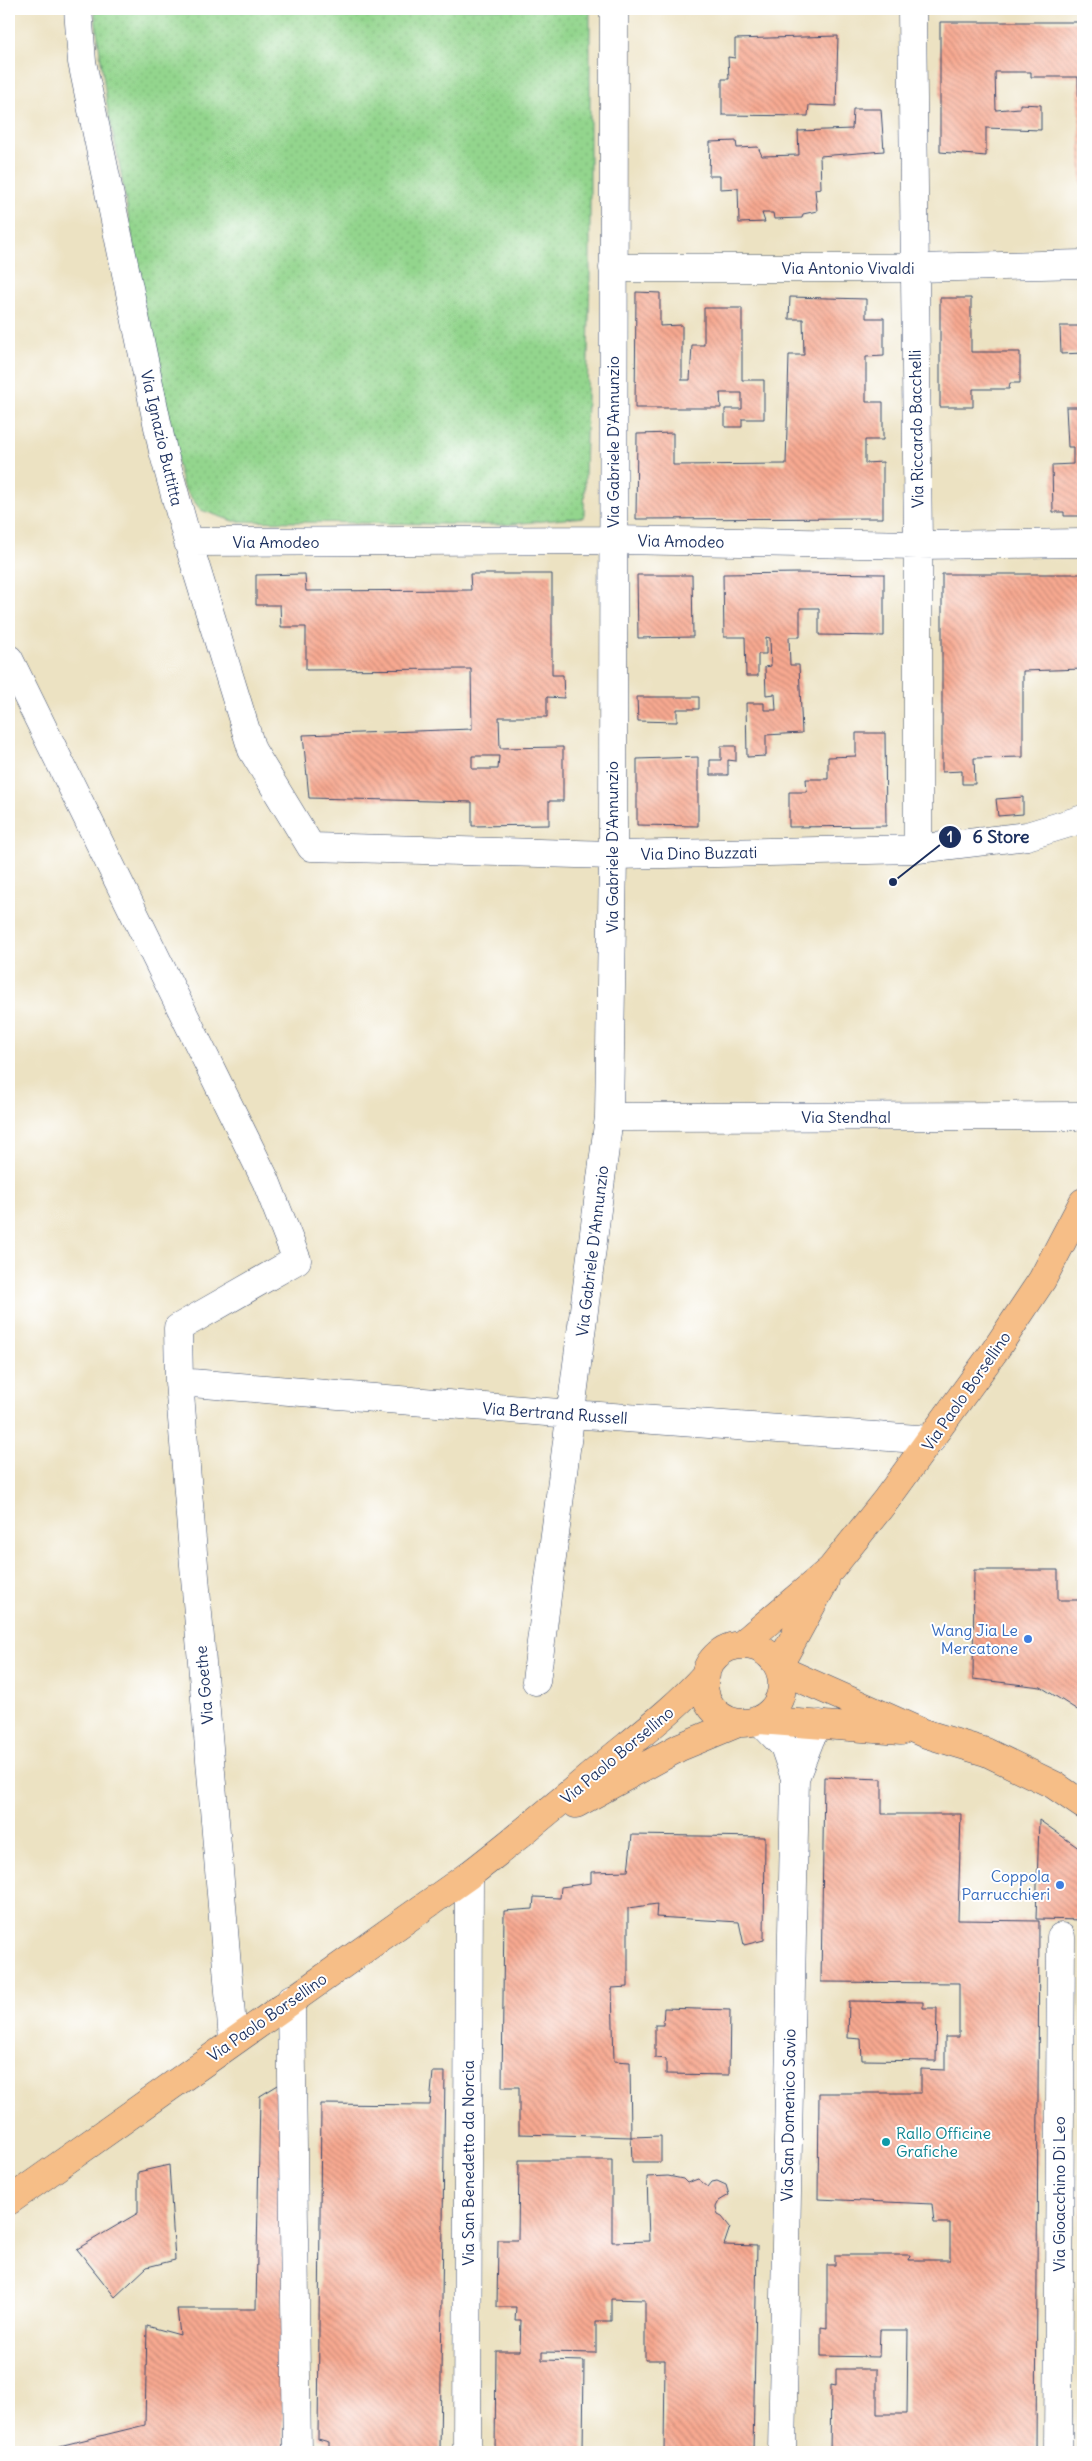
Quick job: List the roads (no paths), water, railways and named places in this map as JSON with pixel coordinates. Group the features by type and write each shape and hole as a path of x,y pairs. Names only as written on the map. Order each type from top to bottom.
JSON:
{"main road":[{"name":"Via Paolo Borsellino","path":"779,1668 831,1569 931,1440 1042,1280 1083,1202"},
{"name":"Via Paolo Borsellino","path":"741,1645 831,1569"},
{"path":"752,1721 774,1708 780,1699 782,1679 779,1668 768,1654 759,1649 741,1645 722,1652 715,1657 706,1674 706,1696 710,1706 723,1717 752,1721 820,1724 923,1733"},
{"path":"779,1668 923,1733 986,1752 1054,1785 1083,1805"},
{"name":"Via Paolo Borsellino","path":"9,2201 469,1874 525,1832 648,1730 686,1696 706,1674"},
{"name":"Via Paolo Borsellino","path":"525,1832 680,1747 752,1721"}],"street":[{"name":"Via Ignazio Buttitta","path":"78,9 82,62 163,451 188,542 252,750 311,847"},
{"name":"Via Gabriele D'Annunzio","path":"536,1681 609,1117 613,855 614,9"},
{"name":"Via Riccardo Bacchelli","path":"912,9 918,545 918,849"},
{"name":"Via Antonio Vivaldi","path":"613,268 914,268 1083,264"},
{"name":"Via Amodeo","path":"188,542 613,540 918,545 1083,543"},
{"name":"Via Goethe","path":"9,659 266,1181 297,1260 178,1328 179,1382 233,2040"},
{"name":"Via Dino Buzzati","path":"311,847 613,855 918,849 1027,836 1083,819"},
{"name":"Via Stendhal","path":"609,1117 1083,1116"},
{"name":"Via Bertrand Russell","path":"179,1382 571,1414 931,1440"},
{"name":"Via San Domenico Savio","path":"752,1721 784,1746 795,1778 782,2452"},
{"name":"Via San Domenico Savio","path":"795,1778 811,1737 820,1724"},
{"name":"Via San Benedetto da Norcia","path":"467,2452 469,1874"},
{"name":"Via Gioacchino Di Leo","path":"1058,2452 1061,1936"},
{"path":"291,1999 297,2452"}],"place":[{"name":"6 Store","path":"893,882"},
{"name":"Wang Jia Le Mercatone","path":"1028,1639"},
{"name":"Coppola Parrucchieri","path":"1060,1885"},
{"name":"Rallo Officine Grafiche","path":"886,2142"}]}
